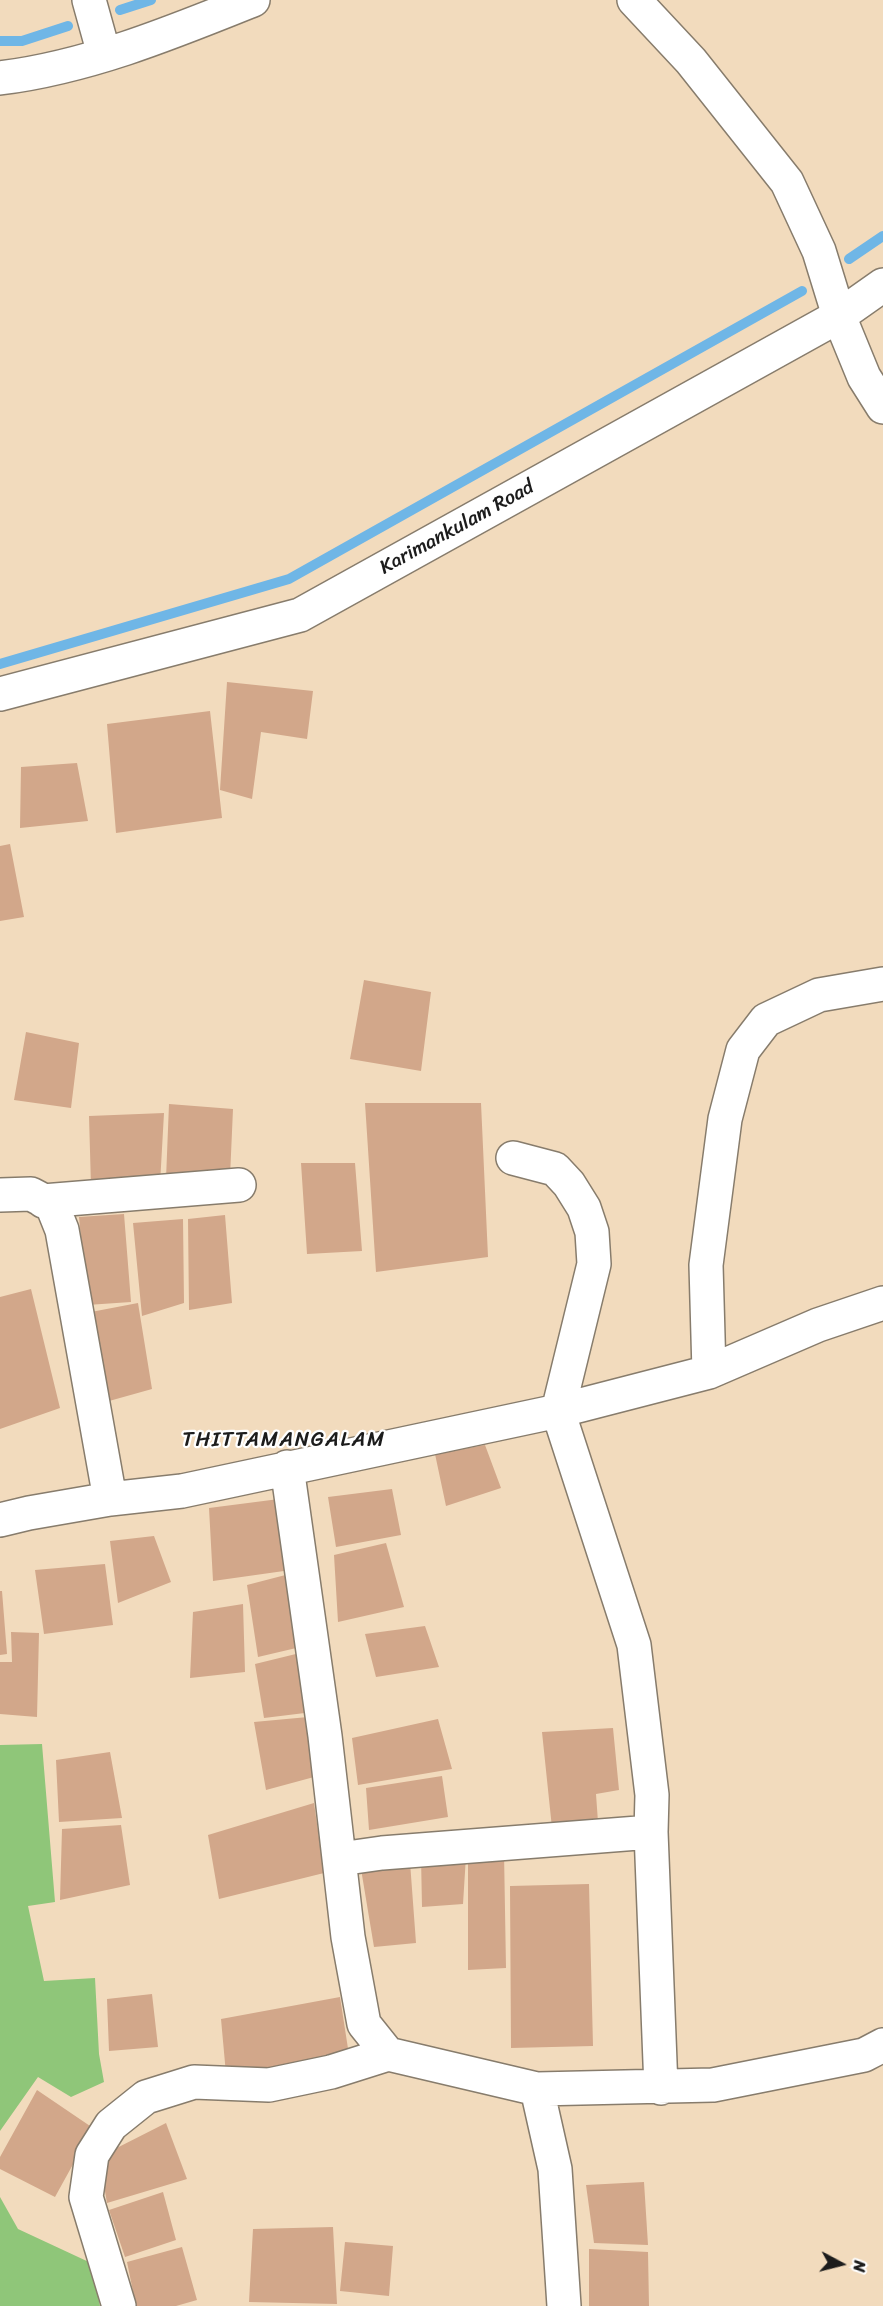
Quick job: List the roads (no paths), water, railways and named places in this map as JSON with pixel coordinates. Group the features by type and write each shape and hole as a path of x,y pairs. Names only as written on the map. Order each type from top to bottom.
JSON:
{"street":[{"path":"89,0 104,54"},
{"path":"0,78 39,73 152,40 254,0"},
{"path":"634,0 691,61 787,182 819,251 839,316 864,377 883,407"},
{"name":"Karimankulam Road","path":"0,694 300,615 839,316 883,285"},
{"path":"709,1372 706,1265 725,1119 743,1050 766,1020 819,995 883,984"},
{"path":"513,1158 555,1169 569,1184 584,1208 592,1232 594,1264 558,1411 634,1645 652,1795 651,1832 661,2088"},
{"path":"43,1201 239,1185"},
{"path":"0,1195 31,1194 52,1205 63,1230 110,1499"},
{"path":"0,1520 110,1499 182,1491 286,1467 558,1411 709,1372 818,1325 883,1303"},
{"path":"286,1467 311,1630 348,1937 364,2024 387,2054"},
{"path":"340,1858 651,1832"},
{"path":"119,2306 86,2197 92,2155 111,2124 146,2097 194,2082 269,2085 331,2072 387,2054 537,2089 661,2088 713,2085 864,2055 882,2046"},
{"path":"537,2089 555,2169 564,2306"}],"waterway":[{"path":"120,10 151,0"},
{"path":"0,41 22,41 68,26"},
{"path":"849,259 883,236"},
{"path":"0,664 289,579 802,291"}],"district":[{"name":"THITTAMANGALAM","path":"284,1441"}]}
